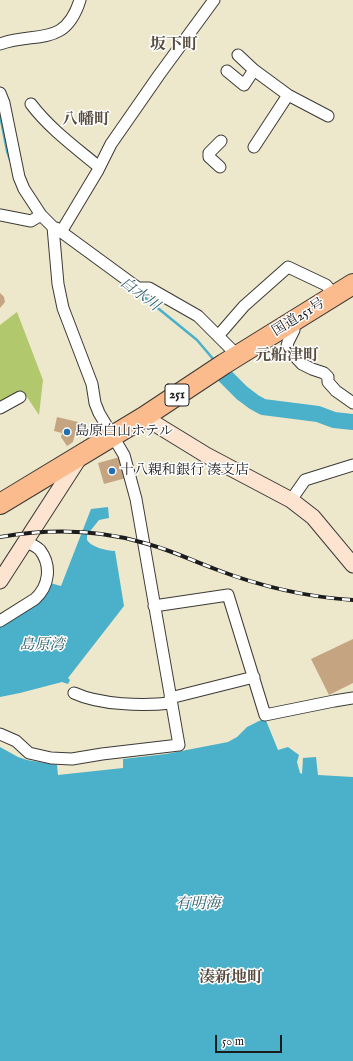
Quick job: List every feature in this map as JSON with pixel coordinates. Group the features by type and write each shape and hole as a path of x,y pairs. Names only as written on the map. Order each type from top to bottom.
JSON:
{"highway":[{"name":"国道251号","path":"0,504 144,417 353,284"}],"main road":[{"path":"144,417 206,455 291,500 312,517 353,565"},
{"path":"0,581 80,456"}],"street":[{"path":"0,44 59,32 76,12 80,0"},
{"path":"0,734 16,741 29,753 51,758 72,759 179,745 136,499 124,455 99,413 95,403 92,384 62,304 58,284 56,230 99,167 111,144 154,81 214,0"},
{"path":"238,55 254,70 288,96 328,116"},
{"path":"227,71 244,85 254,70"},
{"path":"0,93 4,102 19,177 24,190 40,215 56,230 138,288 149,288 198,316 238,356"},
{"path":"254,147 288,96"},
{"path":"31,104 42,119 52,129 99,167"},
{"path":"220,167 209,157 208,153 222,141"},
{"path":"0,215 31,221 40,215"},
{"path":"218,336 244,306 288,267 326,285 334,296"},
{"path":"293,321 294,330 288,342 290,351 302,364 328,377 328,382 336,391 353,403"},
{"path":"0,408 20,396"},
{"path":"291,500 305,480 353,465"},
{"path":"0,621 40,595 47,580 48,572 44,557 37,548 26,542"},
{"path":"154,606 228,595 266,715 353,698"},
{"path":"74,693 95,700 150,705 171,701 254,677"}],"green space":[{"path":"17,312 43,380 39,415 23,391 0,404 0,325"}],"water":[{"name":"島原湾","path":"108,507 109,518 99,520 87,535 87,540 92,545 115,551 124,606 68,678 70,680 68,684 62,682 0,697 0,625 50,583 61,586 91,509"},
{"name":"有明海","path":"265,718 278,750 288,747 299,755 297,762 300,773 302,774 303,758 316,757 318,775 353,777 353,1061 0,1061 0,747 18,757 27,760 57,765 58,775 123,768 123,759 166,754 228,742 237,737 247,727"}],"building":[{"path":"0,293 4,297 5,302 0,308"},
{"name":"島原白山ホテル","path":"57,417 78,422 73,442 67,446 61,437 62,433 54,431"},
{"name":"十八親和銀行 湊支店","path":"120,457 126,478 104,484 98,463"},
{"path":"353,639 353,683 329,695 311,659"}],"waterway":[{"name":"白水川","path":"0,115 10,160"},
{"name":"白水川","path":"138,292 197,340 214,360"},
{"name":"白水川","path":"225,376 242,393 263,407 318,414 334,420 353,422"}],"railway":[{"path":"0,537 18,534 72,532 126,538 171,551 206,566 249,581 283,590 335,599 353,600"}],"place":[{"name":"島原白山ホテル","path":"67,432"},
{"name":"十八親和銀行 湊支店","path":"112,471"}],"district":[{"name":"坂下町","path":"174,46"},
{"name":"八幡町","path":"86,121"},
{"name":"元船津町","path":"287,357"},
{"name":"湊新地町","path":"231,979"}]}
